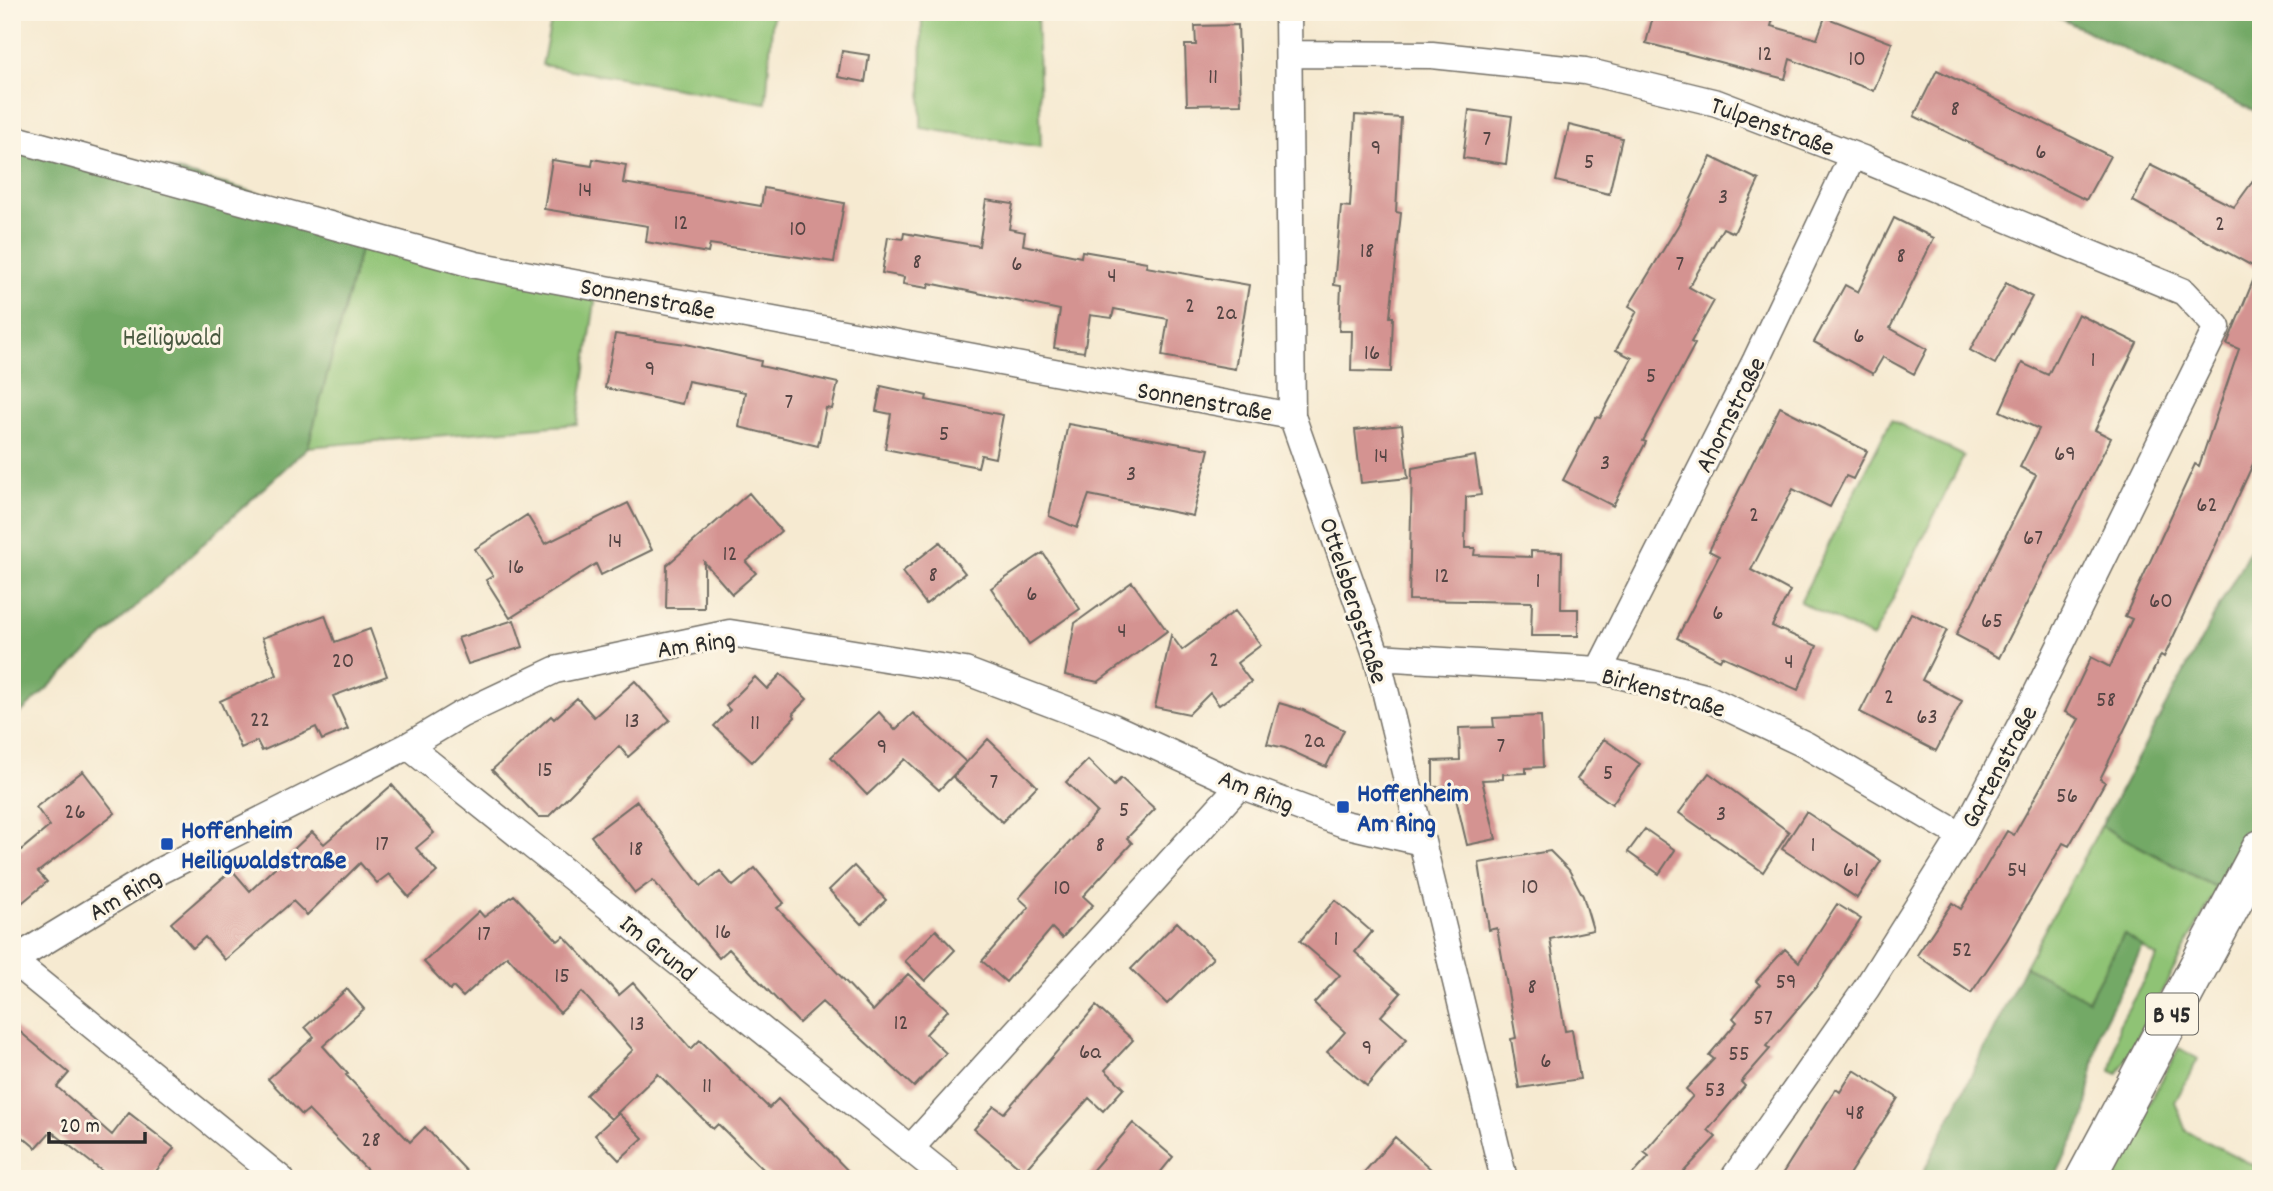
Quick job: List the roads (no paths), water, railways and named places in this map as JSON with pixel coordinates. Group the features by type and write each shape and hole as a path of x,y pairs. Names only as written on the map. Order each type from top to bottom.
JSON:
{"main road":[{"name":"B 45","path":"2085,1179 2261,849"}],"street":[{"name":"Ottelsbergstraße","path":"1288,12 1292,416 1377,657 1504,1179"},
{"name":"Tulpenstraße","path":"1290,54 1432,55 1585,71 1717,103 1853,155 2184,292 2217,327"},
{"name":"Sonnenstraße","path":"12,138 476,265 1292,416"},
{"name":"Ahornstraße","path":"1599,670 1756,360 1853,155"},
{"name":"Gartenstraße","path":"1733,1179 1866,989 1962,836 2029,707 2217,327"},
{"name":"Am Ring","path":"13,961 158,872 408,746 460,715 555,670 730,633 965,671 1113,727 1240,785 1344,824 1422,842"},
{"name":"Birkenstraße","path":"1377,657 1599,670 1705,698 1806,745 1962,836"},
{"name":"Im Grund","path":"408,746 948,1179"},
{"path":"911,1149 1240,785"},
{"path":"13,961 281,1179"}],"place":[{"name":"Hoffenheim Am Ring","path":"1343,807"},
{"name":"Hoffenheim Heiligwaldstraße","path":"167,844"}],"park label":[{"name":"Heiligwald","path":"172,336"}]}
